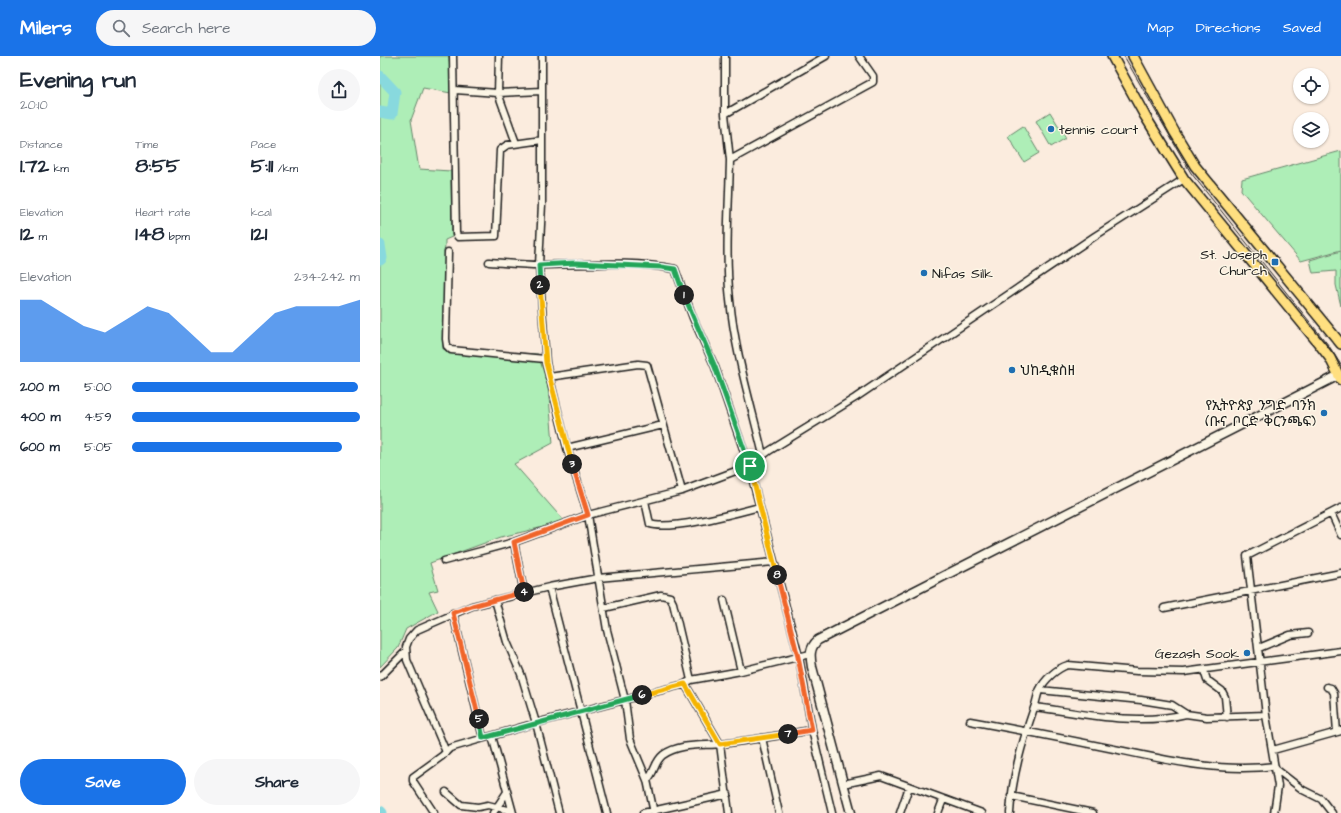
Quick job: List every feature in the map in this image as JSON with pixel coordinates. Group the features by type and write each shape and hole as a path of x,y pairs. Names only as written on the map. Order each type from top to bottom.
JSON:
{"main road":[{"path":"851,813 810,654 812,645 818,640 1340,378 1320,345 1184,180 1145,116 1112,56"},
{"path":"1133,56 1168,120 1196,166 1341,344"}],"street":[{"path":"453,56 455,90 456,234 458,237 496,236 500,150 508,145 542,140"},
{"path":"499,56 498,93 516,144"},
{"path":"542,56 542,204 539,265 545,358 567,448 588,515 607,630 624,700 630,739 647,780 654,811"},
{"path":"725,56 725,114 730,160 726,253 730,301 736,337 763,455"},
{"path":"725,114 826,56"},
{"path":"730,160 873,82 873,76 859,56"},
{"path":"455,90 498,93 542,91"},
{"path":"444,561 514,542 588,515 682,491 750,466 763,455 855,398 1095,236 1184,180"},
{"path":"448,252 447,346 451,350 545,358"},
{"path":"489,262 539,265 583,263 675,269 693,318 715,367 750,466 759,507 798,657 812,730 832,813"},
{"path":"549,377 638,364 647,365 682,491"},
{"path":"567,448 663,425"},
{"path":"645,501 650,524 660,525 708,519 759,507"},
{"path":"1274,813 1278,786 1266,715 1261,663 1247,556 1341,508"},
{"path":"1331,513 1341,535"},
{"path":"514,542 524,593"},
{"path":"380,677 405,652 409,639 417,630 472,606 549,586 598,578 774,562"},
{"path":"1164,608 1341,573"},
{"path":"549,586 607,813"},
{"path":"604,608 661,595 670,596 673,603 688,682 720,744 728,794 729,813"},
{"path":"495,600 507,642 521,674 536,723 559,813"},
{"path":"724,600 741,671"},
{"path":"453,613 483,738"},
{"path":"1259,648 1290,635 1308,633"},
{"path":"405,652 446,752"},
{"path":"1010,813 1014,775 1025,731 1040,690 1055,671 1062,667 1068,665 1138,671 1204,671 1341,652"},
{"path":"434,813 413,781 412,777 442,756 450,748 688,682 810,654"},
{"path":"1204,671 1207,680 1222,691 1225,696 1227,717"},
{"path":"1273,750 1339,731 1334,693 1331,688 1327,687"},
{"path":"1040,690 1140,700 1172,705 1186,714"},
{"path":"1035,707 1121,718 1147,719 1171,718 1186,714 1227,717 1266,715"},
{"path":"970,721 1174,761 1230,768 1276,768 1303,790 1321,799 1332,813"},
{"path":"647,780 653,775 656,763 662,756 686,746 720,744 812,730"},
{"path":"446,792 461,805 512,812 492,736"},
{"path":"762,738 779,813"},
{"path":"843,784 881,776 979,813"},
{"path":"900,813 910,787"},
{"path":"495,810 507,792"},
{"path":"643,813 728,794"},
{"path":"1011,796 1093,813"},
{"path":"938,813 943,800"}],"green space":[{"path":"380,56 449,56 451,93 423,88 411,120 419,169 451,171 452,237 445,240 443,349 538,354 548,386 553,443 514,464 565,522 501,537 430,563 438,590 429,592 438,611 406,629 398,648 380,667"},
{"name":"tennis court","path":"1050,112 1066,138 1051,147 1036,121"},
{"path":"1023,126 1039,153 1024,162 1008,136"},
{"path":"1341,151 1341,250 1301,261 1241,190 1242,179"},
{"path":"1341,251 1341,306 1336,285 1336,271 1313,273 1310,260"}],"waterway":[{"path":"380,76 395,92 392,114 380,112"},
{"path":"380,245 382,258 380,260"}],"tram line":[{"path":"1124,56 1191,173 1329,346 1341,365"}],"place":[{"name":"tennis court","path":"1051,129"},
{"name":"St. Joseph Church","path":"1275,262"},
{"name":"Nifas Silk","path":"924,273"},
{"name":"ህከዲቁስዘ","path":"1012,370"},
{"name":"የኢትዮጵያ ንግድ ባንክ (ቡና ቦርድ ቅርንጫፍ)","path":"1324,413"},
{"name":"Gezash Sook","path":"1247,653"}],"route":[{"path":"576,263 675,269 693,318 715,367 750,466 759,507 798,657 812,730 720,744 685,684 483,738 453,613 472,606 524,593 514,542 588,515 567,448 546,363 539,265 576,263"}]}
